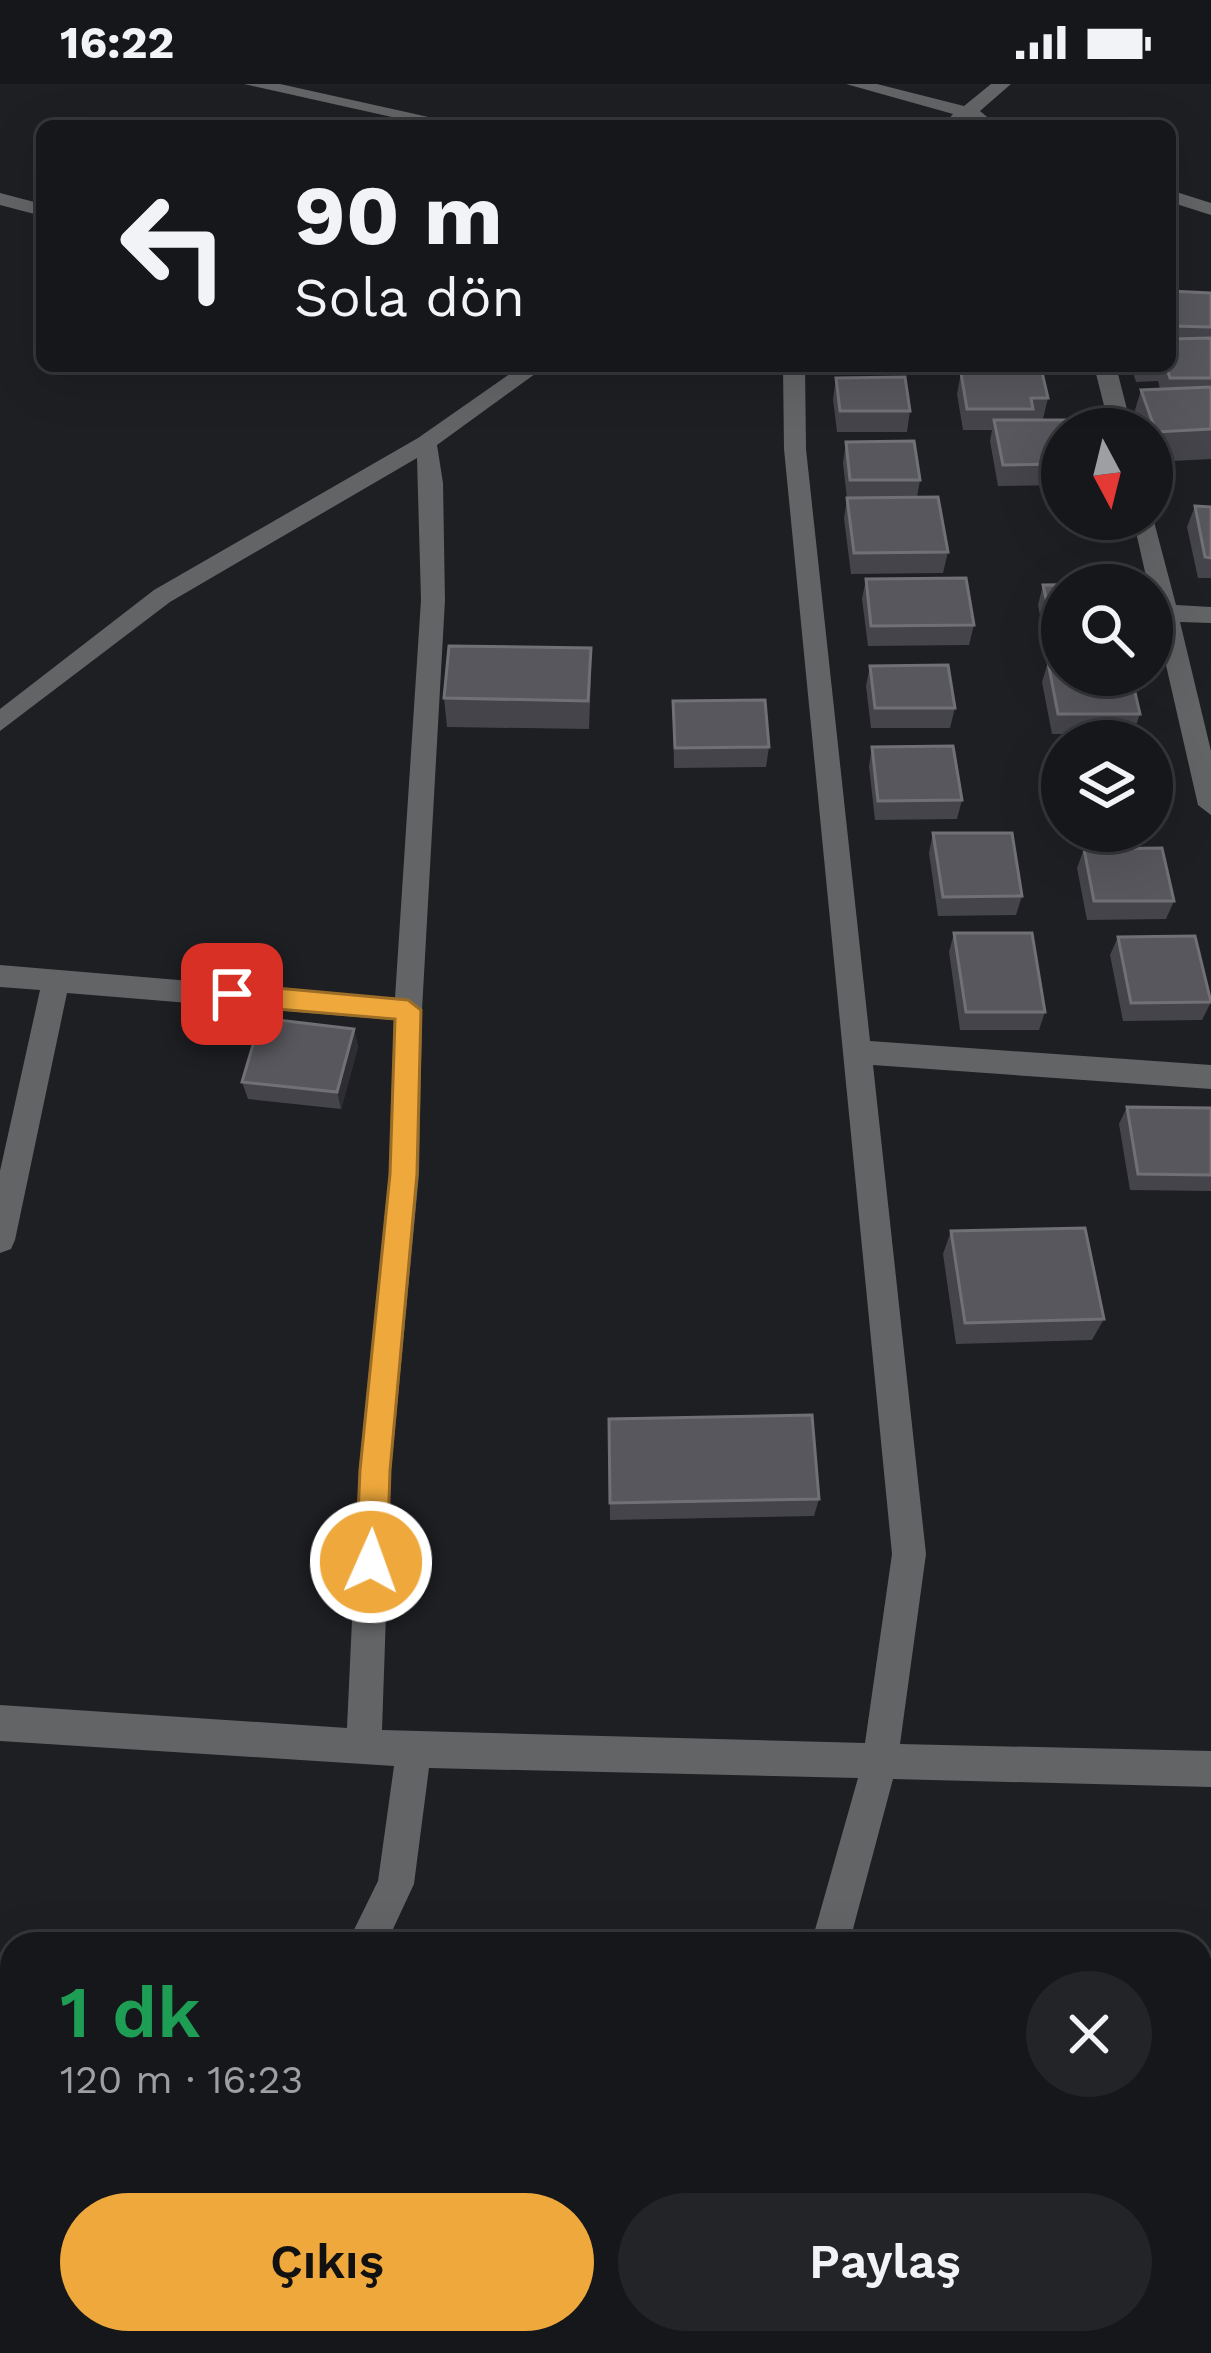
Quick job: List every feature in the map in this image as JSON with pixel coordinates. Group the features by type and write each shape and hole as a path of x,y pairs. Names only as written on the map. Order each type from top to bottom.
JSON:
{"street":[{"path":"253,84 430,120"},
{"path":"855,84 971,113 981,120"},
{"path":"958,120 1002,84"},
{"path":"1176,198 1211,209"},
{"path":"0,199 36,208"},
{"path":"0,722 162,596 426,443 527,372"},
{"path":"794,372 795,448 909,1554 880,1763 833,1932"},
{"path":"1107,372 1116,408"},
{"path":"364,1747 375,1470 404,1174 408,1010 433,600 433,483 426,443"},
{"path":"1173,613 1211,615"},
{"path":"1173,639 1211,805"},
{"path":"0,976 408,1010"},
{"path":"0,1240 56,979"},
{"path":"857,1052 1211,1077"},
{"path":"0,1723 414,1750 1211,1769"},
{"path":"372,1932 396,1884 414,1750"}],"building":[{"path":"1176,291 1211,293 1211,327 1176,326"},
{"path":"1211,338 1211,378 1170,378 1168,372 1176,372 1176,339"},
{"path":"1042,372 1048,398 1031,398 1033,409 967,409 961,373"},
{"path":"905,377 910,411 840,411 836,378"},
{"path":"1211,387 1211,429 1173,431 1173,408 1147,408 1141,390"},
{"path":"994,420 1041,420 1041,464 1003,465"},
{"path":"914,441 920,480 850,480 846,442"},
{"path":"938,497 948,552 854,553 847,498"},
{"path":"1195,506 1211,507 1211,558 1205,557"},
{"path":"966,578 974,625 871,626 866,579"},
{"path":"449,646 591,648 588,701 444,698"},
{"path":"948,665 955,708 875,708 870,666"},
{"path":"1055,696 1136,696 1140,714 1058,714"},
{"path":"765,700 769,747 675,748 673,701"},
{"path":"953,746 962,800 878,801 872,747"},
{"path":"933,833 1012,833 1022,896 943,897"},
{"path":"1085,852 1163,852 1174,901 1094,901"},
{"path":"954,933 1032,933 1045,1012 966,1012"},
{"path":"1195,936 1211,1002 1131,1003 1118,937"},
{"path":"261,1018 354,1029 337,1092 242,1082"},
{"path":"1127,1107 1211,1108 1211,1175 1138,1174"},
{"path":"1085,1228 1104,1319 965,1323 951,1231"},
{"path":"812,1415 819,1499 610,1503 609,1419"}],"route":[{"path":"232,994 408,1010 404,1174 375,1470 371,1562"}]}
